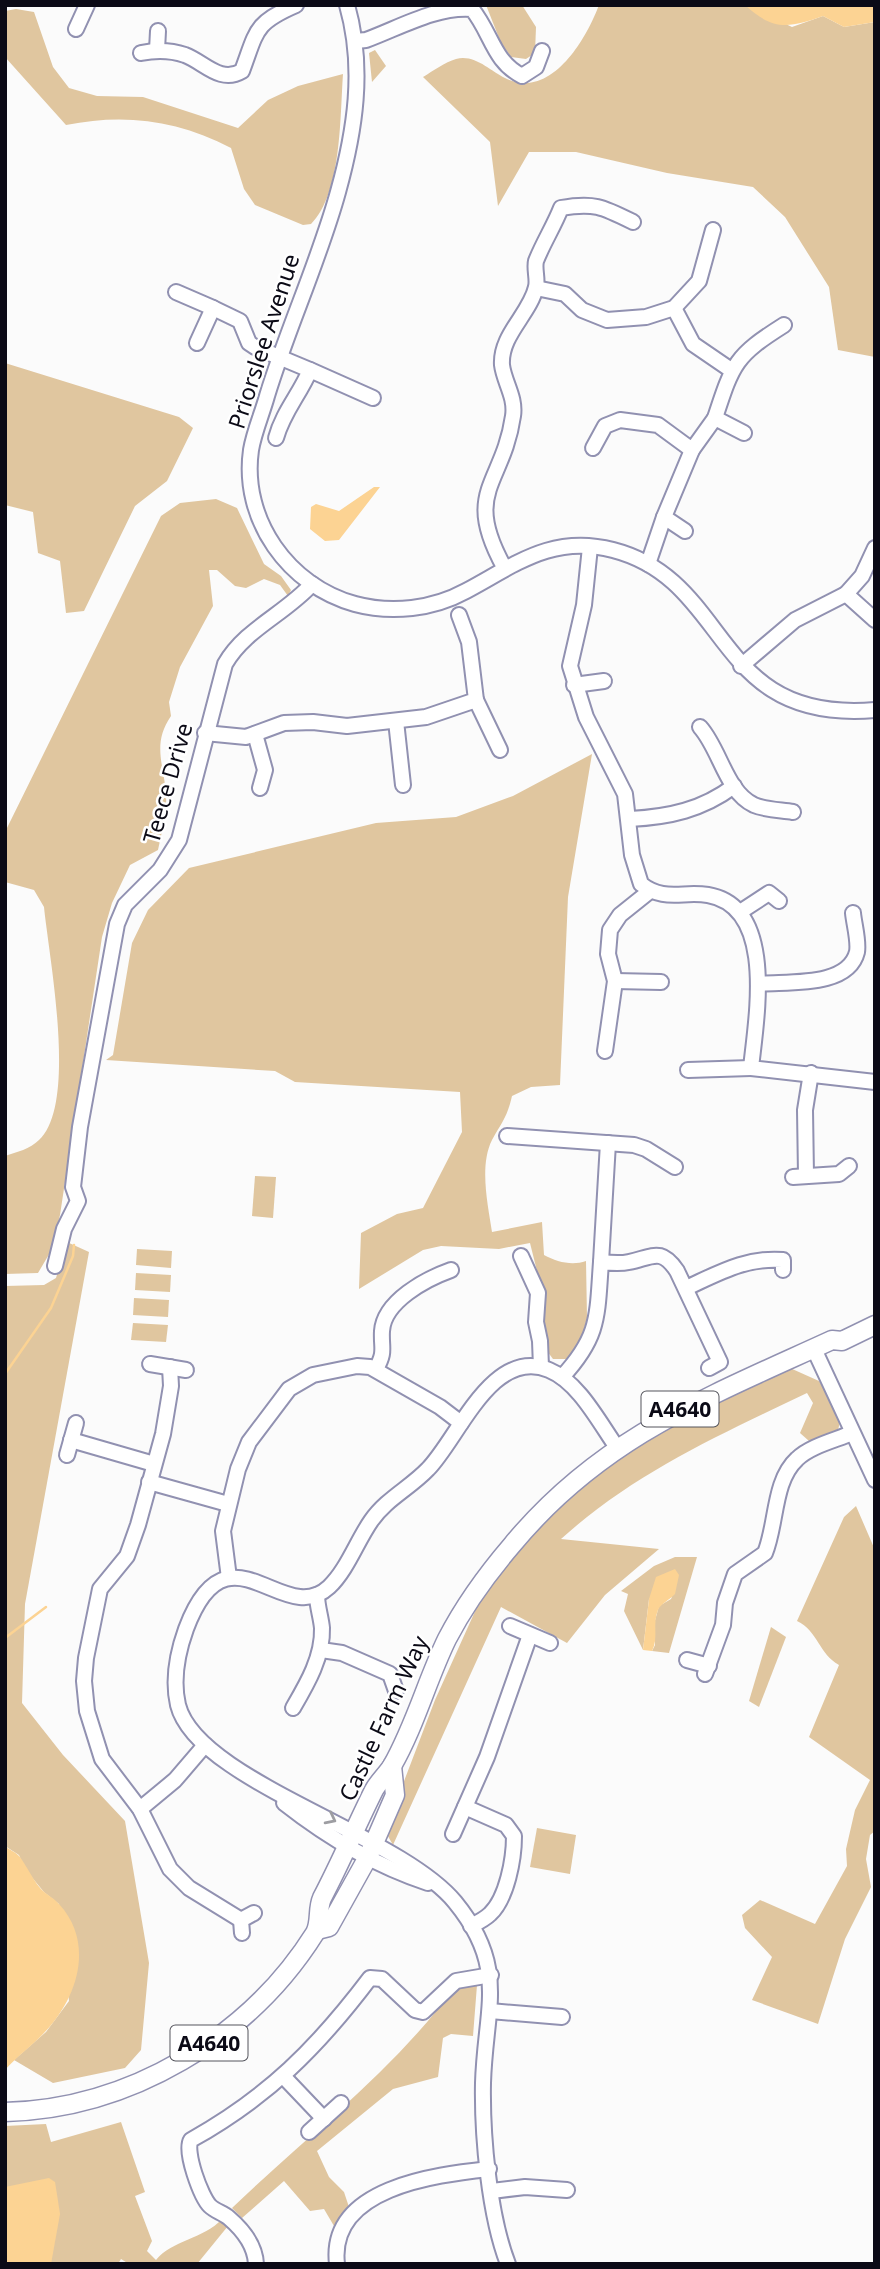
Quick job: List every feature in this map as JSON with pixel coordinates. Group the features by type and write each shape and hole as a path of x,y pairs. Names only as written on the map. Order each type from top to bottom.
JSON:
{"main road":[{"name":"Castle Farm Way","path":"832,1340 837,1331 875,1313"},
{"name":"Castle Farm Way","path":"5,2112 66,2106 132,2088 190,2056 232,2027 276,1983 317,1927 329,1927 362,1845 376,1787 392,1771 448,1637 482,1583 541,1512 618,1449 676,1411 832,1340 842,1341 875,1325"}],"street":[{"path":"76,29 87,5"},
{"path":"141,53 157,50 183,54 219,74 237,74 242,71 258,28 296,5"},
{"name":"Priorslee Avenue","path":"347,5 356,41 357,91 347,155 337,195 279,356 251,451 251,483 262,527 272,545 312,584 355,604 407,610 464,592 504,567 534,553 564,547 614,550 648,564 678,585 741,666 771,690 797,704 827,711 875,710"},
{"path":"356,41 366,40 433,14 463,8 472,9 481,21 505,67 522,76 536,68 542,51"},
{"path":"157,50 158,31"},
{"path":"504,567 489,540 484,501 509,438 514,412 511,388 502,365 506,345 536,288 536,263 561,208 586,204 601,206 633,222"},
{"path":"536,288 565,294 582,310 607,320 646,317 674,308 699,281 713,230"},
{"path":"176,292 240,321 249,343 255,347 373,398"},
{"path":"197,343 213,308"},
{"path":"674,308 693,344 731,370"},
{"path":"648,564 692,450 715,418 731,370 751,346 784,325"},
{"path":"276,438 286,411 302,389 310,370"},
{"path":"715,418 744,433"},
{"path":"593,448 605,426 620,419 658,425 692,450"},
{"path":"664,517 685,531"},
{"path":"590,547 584,605 570,666 574,685 586,717 625,794 635,873 641,884 650,891 674,897 717,897 740,912 756,956 759,984 751,1068"},
{"path":"741,666 795,620 846,594 862,576 875,548"},
{"name":"Teece Drive","path":"55,1266 64,1229 78,1201 73,1187 80,1127 117,924 125,905 160,870 179,840 205,733 225,664 235,646 288,609 312,584"},
{"path":"846,594 875,620"},
{"path":"459,614 469,642 476,700 500,750"},
{"path":"574,685 604,681"},
{"path":"205,733 246,737 284,723 313,722 347,726 396,721 426,717 476,700"},
{"path":"396,721 403,785"},
{"path":"700,727 711,739 734,786 753,804 793,812"},
{"path":"255,734 265,771 260,788"},
{"path":"630,819 663,817 695,808 717,799 734,786"},
{"path":"602,1046 615,981 608,954 610,930 620,915 650,891"},
{"path":"740,912 772,892"},
{"path":"759,984 832,977 847,968 857,951 853,913"},
{"path":"615,981 661,982"},
{"path":"688,1070 751,1068 875,1082"},
{"path":"811,1073 800,1176 839,1174 849,1166"},
{"path":"507,1136 608,1143 646,1149 675,1167"},
{"path":"562,1377 583,1355 592,1339 601,1262 608,1143"},
{"path":"653,1171 662,1158"},
{"path":"601,1262 629,1262 658,1255 668,1258 686,1288 721,1362"},
{"path":"521,1256 538,1293 536,1322 541,1367"},
{"path":"686,1288 742,1263 758,1259 783,1259"},
{"path":"376,1369 384,1355 382,1330 387,1316 398,1303 439,1282 451,1270"},
{"path":"814,1349 875,1480"},
{"path":"150,1364 186,1370"},
{"path":"229,1578 223,1531 228,1504 249,1443 289,1389 313,1376 342,1368 357,1366 376,1369 440,1407 461,1423"},
{"path":"508,2264 500,2244 489,2169 483,2080 491,1975 483,1946 452,1898 412,1864 362,1845 261,1785 205,1745 179,1708 174,1678 184,1636 201,1594 229,1578 241,1577 285,1594 317,1595 337,1577 372,1518 426,1472 475,1401 503,1376 526,1366 541,1367 562,1377 618,1449"},
{"path":"170,1367 167,1414 154,1464 127,1556 100,1589 84,1681 91,1729 102,1759 140,1809 170,1869 189,1888 246,1922"},
{"path":"67,1455 76,1423"},
{"path":"687,1660 707,1670 723,1625 725,1603 735,1574 765,1553 780,1493 792,1465 807,1452 852,1433"},
{"path":"71,1440 121,1452 154,1464"},
{"path":"149,1482 228,1504"},
{"path":"293,1708 321,1650 322,1627 317,1595"},
{"path":"510,1626 550,1643"},
{"path":"453,1834 487,1757 530,1634"},
{"path":"321,1650 342,1653 390,1674 396,1691"},
{"path":"287,1687 302,1693"},
{"path":"140,1809 175,1780 205,1745"},
{"path":"465,1807 506,1825 514,1836 511,1865 495,1906 490,1915 471,1926"},
{"path":"256,2264 250,2241 230,2219 212,2208 203,2195 188,2144 267,2092 284,2077 370,1979 382,1979 415,2010 423,2012 456,1981 491,1975"},
{"path":"490,2011 562,2017"},
{"path":"284,2077 324,2119"},
{"path":"309,2132 341,2103"},
{"path":"337,2264 335,2249 341,2225 377,2197 429,2177 489,2169"},
{"path":"492,2191 525,2187 567,2190"}],"shaded area":[{"path":"486,5 522,5 536,27 535,53 526,59 511,57 501,43"},
{"path":"599,5 746,5 792,27 823,16 844,27 875,22 875,357 838,350 829,287 785,217 753,187 667,173 576,152 529,152 498,206 490,142 423,77 448,62 463,58 476,61 505,78 521,83 537,81 551,74 575,50"},
{"path":"745,5 875,5 875,22 844,27 823,16 782,25 764,19"},
{"path":"16,9 34,12 53,67 69,88 97,96 143,97 238,128 268,100 298,86 343,74 338,153 329,193 321,210 311,224 303,225 255,205 244,189 231,148 191,131 171,125 130,120 88,121 66,125 5,57 5,11"},
{"path":"375,50 386,66 372,82 369,53"},
{"path":"5,363 179,417 193,428 167,481 135,506 84,611 66,613 60,561 38,553 33,512 5,505"},
{"path":"374,487 380,487 339,540 325,541 310,529 311,507 316,504 339,511"},
{"path":"216,499 237,508 264,564 281,576 291,590 288,596 280,585 264,579 246,588 235,586 217,570 209,570 213,606 180,667 169,702 171,716 161,738 166,806 158,850 130,865 112,903 102,937 60,1215 51,1251 38,1273 5,1274 5,1156 35,1143 51,1122 57,1096 59,1064 55,994 44,907 34,890 5,882 5,832 161,516 180,503"},
{"path":"592,754 568,897 560,1085 531,1087 512,1096 506,1115 488,1150 485,1173 492,1232 542,1222 544,1255 565,1262 586,1261 587,1318 583,1333 576,1350 567,1359 553,1359 547,1351 543,1295 530,1243 499,1249 441,1246 423,1250 359,1289 361,1233 397,1214 423,1208 462,1132 460,1092 295,1082 275,1071 106,1060 113,1055 132,943 148,910 189,868 376,823 456,817 513,796"},
{"path":"255,1176 276,1177 273,1218 252,1216"},
{"path":"67,1242 89,1252 25,1604 22,1703 63,1755 125,1821 149,1963 141,2050 125,2068 53,2083 14,2060 46,2032 69,2001 59,1904 44,1892 25,1869 19,1855 5,1846 5,1286 44,1285 56,1278"},
{"path":"137,1249 172,1251 171,1268 136,1265"},
{"path":"136,1273 171,1275 170,1292 135,1290"},
{"path":"134,1298 169,1300 168,1317 133,1315"},
{"path":"133,1323 168,1325 166,1342 131,1340"},
{"path":"790,1368 819,1381 841,1418 838,1430 821,1441 809,1441 800,1433 813,1403 807,1393 678,1457 618,1494 561,1539 659,1549 605,1595 567,1643 501,1607 393,1845 385,1831 435,1700 477,1607 526,1535 584,1483 634,1447 690,1412"},
{"path":"856,1506 875,1550 875,1831 870,1835 866,1859 871,1887 845,1939 818,2024 752,2000 772,1957 745,1928 742,1915 760,1900 815,1924 847,1866 846,1849 855,1810 870,1780 809,1737 839,1665 827,1655 810,1631 797,1621 844,1517"},
{"path":"675,1557 697,1557 669,1653 652,1651 655,1645 654,1624 659,1606 671,1599 676,1586 649,1599 643,1650 624,1611 628,1594 621,1591 654,1566"},
{"path":"675,1569 679,1575 675,1594 658,1610 652,1651 643,1650 649,1599 656,1577"},
{"path":"771,1627 786,1637 759,1707 749,1701"},
{"path":"537,1828 576,1835 570,1874 530,1867"},
{"path":"5,1846 20,1857 39,1886 57,1902 70,1919 77,1936 79,1953 78,1970 66,2004 44,2033 5,2070"},
{"path":"458,1983 477,1985 473,2036 451,2034 443,2038 438,2077 393,2089 317,2151 329,2177 344,2192 349,2207 334,2226 324,2209 310,2211 284,2181 242,2218 232,2208 379,2073 433,2015"},
{"path":"121,2122 145,2192 135,2196 152,2241 147,2251 156,2260 171,2248 215,2226 222,2219 228,2226 197,2264 129,2264 121,2259 118,2264 5,2264 5,2126 46,2124 51,2142"},
{"path":"49,2178 55,2182 60,2214 51,2264 5,2264 5,2187"}],"waterway":[{"path":"5,1374 51,1308 73,1256 74,1245"},
{"path":"5,1638 46,1607"}]}
